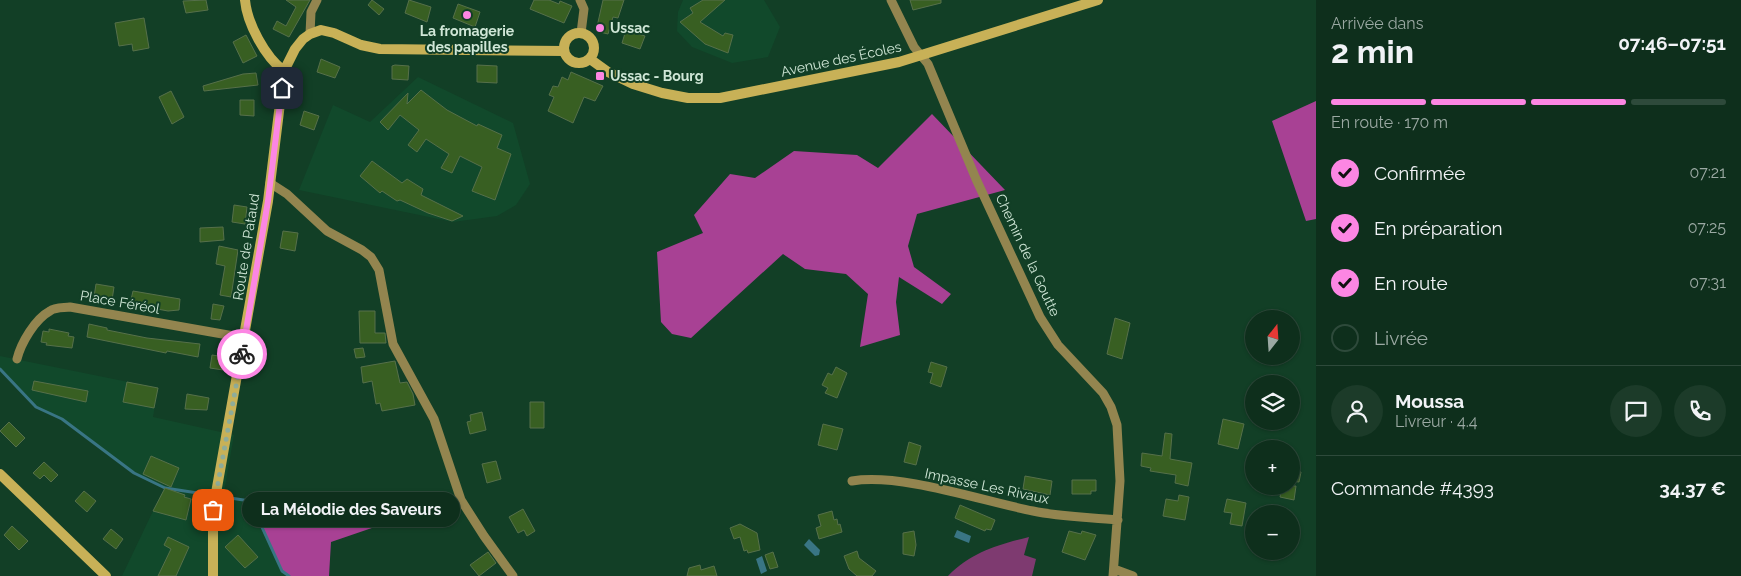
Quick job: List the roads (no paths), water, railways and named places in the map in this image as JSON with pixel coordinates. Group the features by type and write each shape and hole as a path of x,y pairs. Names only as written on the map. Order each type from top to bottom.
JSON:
{"street":[{"path":"245,0 252,25 264,46 284,71"},
{"path":"317,0 311,12 310,34 321,30 361,45 380,49 564,51"},
{"path":"580,0 584,9 581,33"},
{"name":"Chemin de la Goutte","path":"890,0 914,46 928,64 976,179 1040,317 1058,345 1103,393 1112,407 1117,425 1120,481 1114,573"},
{"name":"Avenue des Écoles","path":"590,59 608,72 633,84 670,95 706,98 745,93 899,62 1098,0"},
{"path":"564,51 568,38 581,33"},
{"path":"564,51 572,62 582,64 590,59 594,46 590,38 581,33"},
{"name":"Route de Pataud","path":"213,576 211,522 270,183 284,71 295,49 310,34"},
{"path":"270,183 287,194 327,231 362,250 370,257 379,270 393,344 434,419 461,500 513,576"},
{"name":"Place Féréol","path":"17,360 20,347 40,319 50,310 64,308 244,338"},
{"path":"0,474 106,576"},
{"name":"Impasse Les Rivaux","path":"852,481 868,479 915,485 1036,512 1118,520"},
{"path":"1114,573 1132,576"}],"water":[{"path":"957,530 971,536 969,543 954,537"},
{"path":"809,539 820,550 819,555 815,556 804,545"},
{"path":"762,556 767,571 761,574 756,559"}],"waterway":[{"path":"0,369 36,407 62,419 134,473 165,488 250,501 282,571 289,576"}],"place":[{"name":"La fromagerie des papilles","path":"467,15"},
{"name":"Ussac","path":"600,28"},
{"name":"Ussac - Bourg","path":"600,76"},
{"name":"La Mélodie des Saveurs","path":"213,510"}]}
